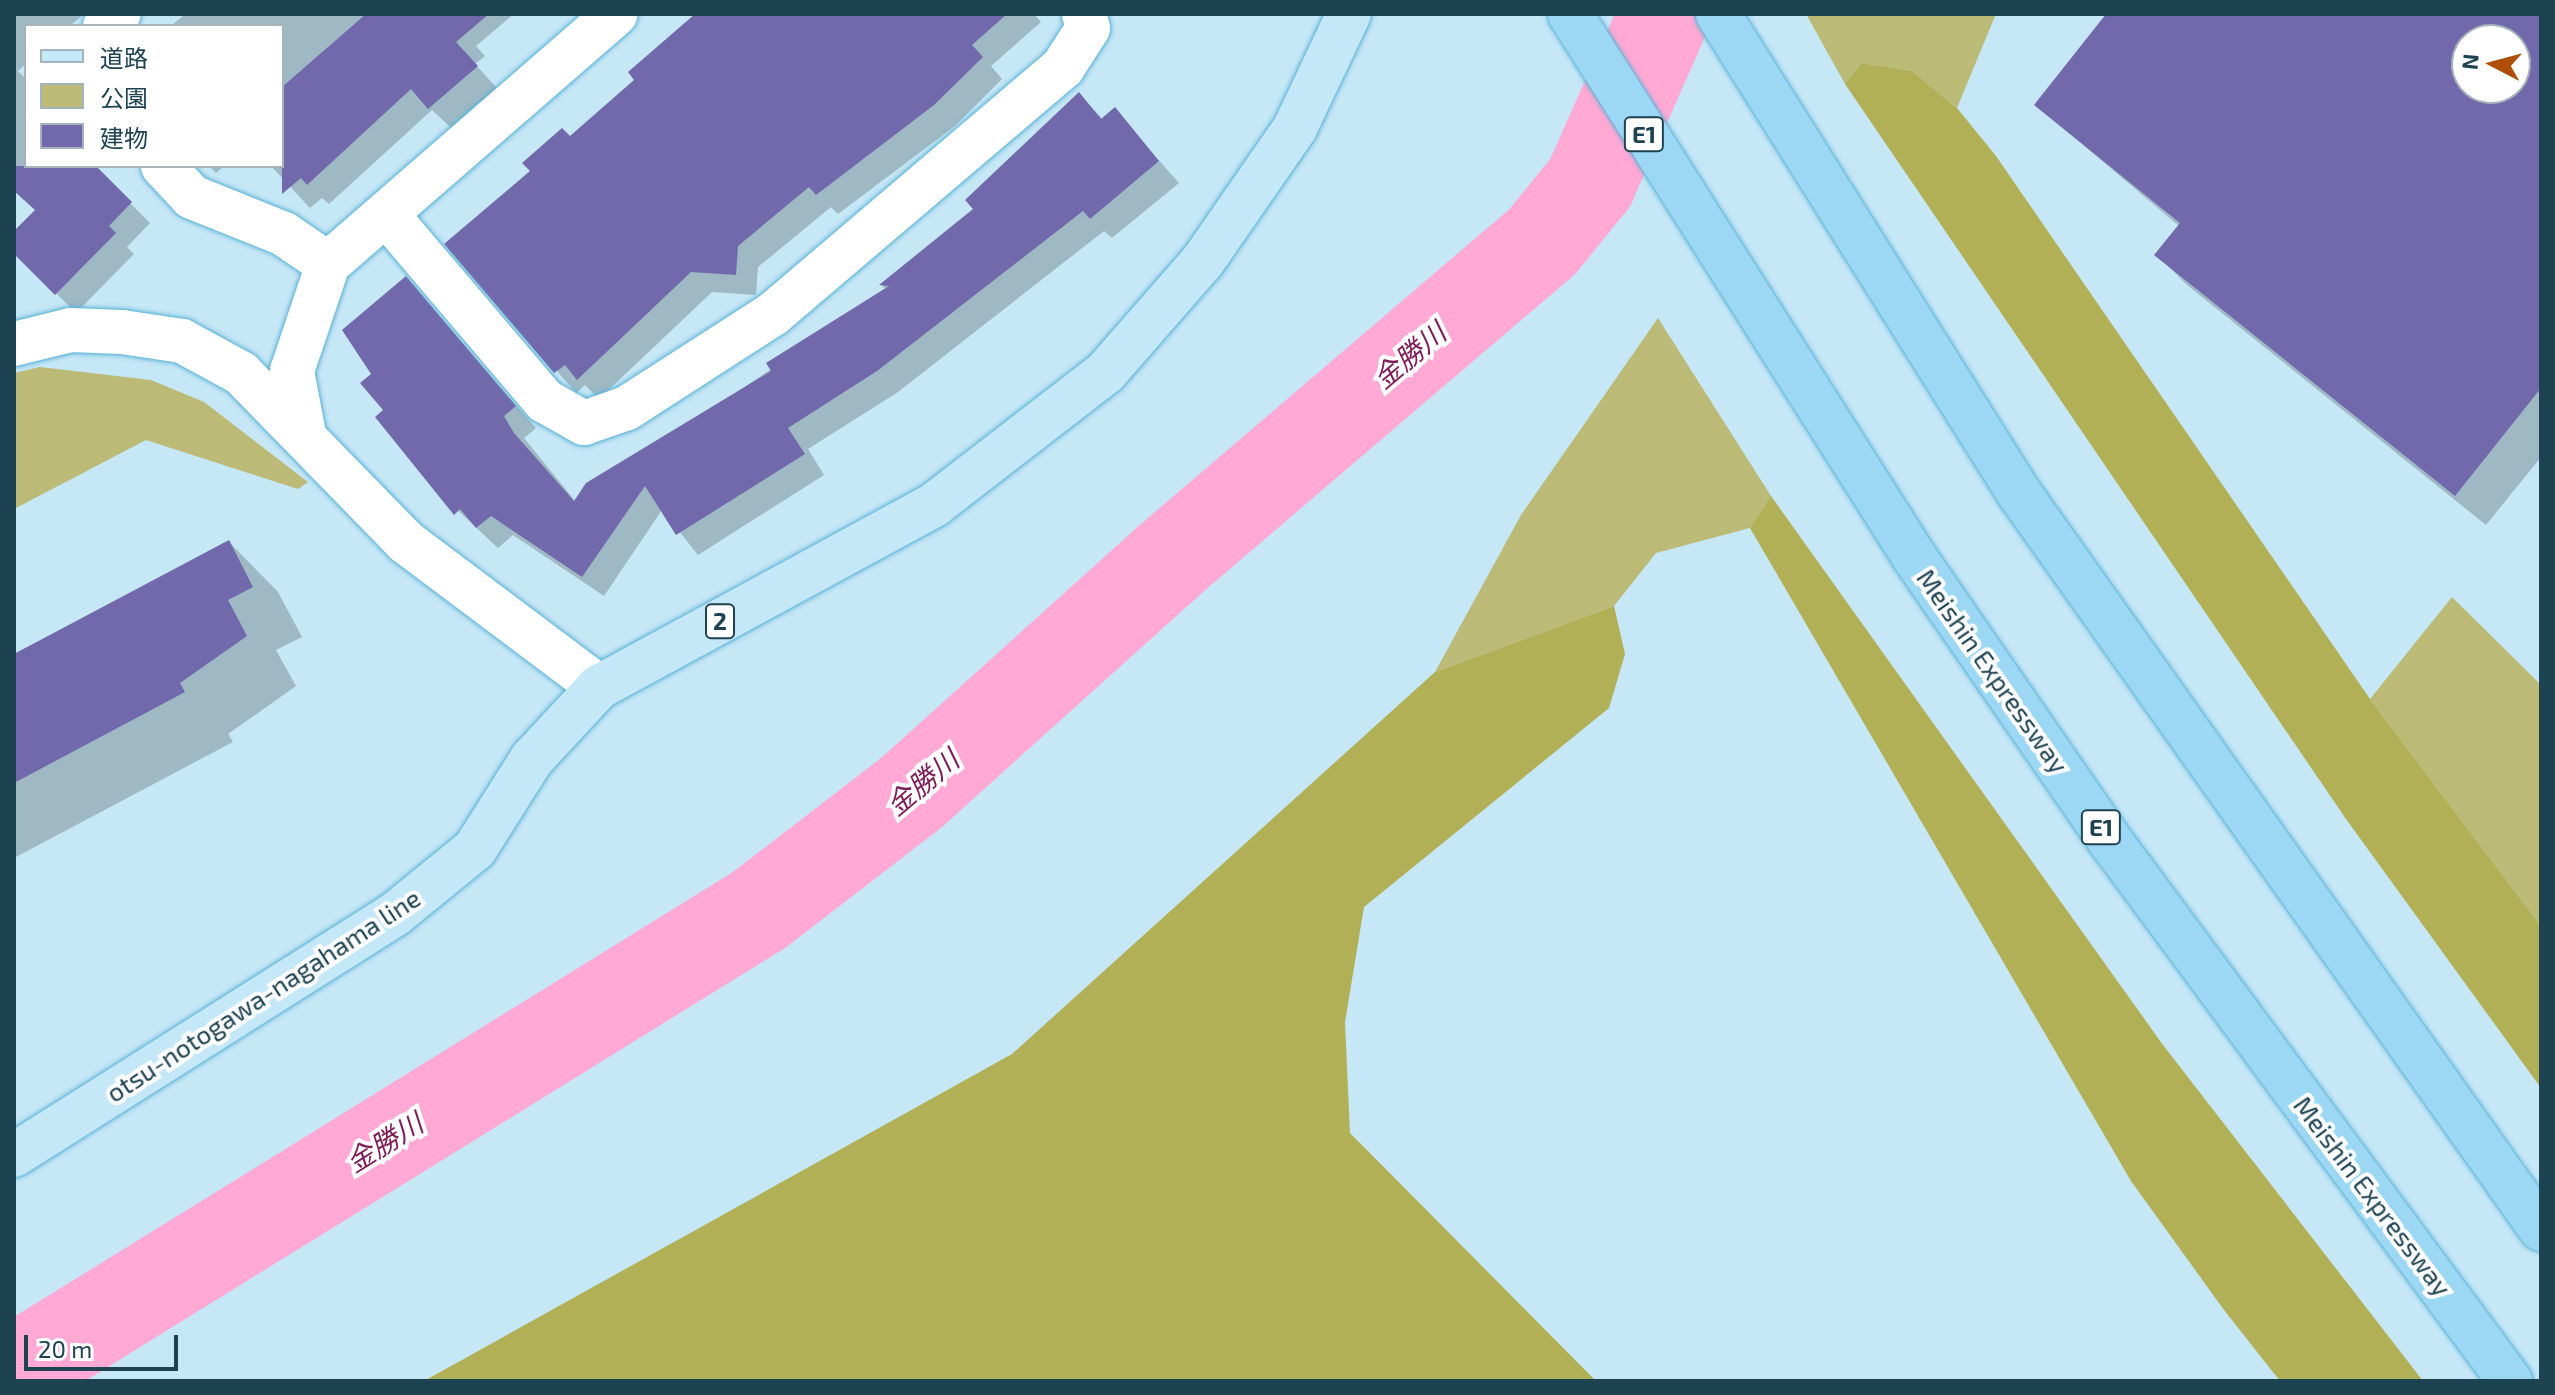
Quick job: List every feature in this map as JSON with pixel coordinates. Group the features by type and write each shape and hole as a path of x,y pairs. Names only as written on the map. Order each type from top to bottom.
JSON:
{"highway":[{"name":"Meishin Expressway","path":"1570,14 1718,254 2114,846 2510,1381"},
{"path":"1718,14 2028,506 2541,1229"}],"main road":[{"name":"otsu-notogawa-nagahama line","path":"14,1155 394,915 475,849 532,759 599,687 934,505 1106,372 1203,261 1295,128 1349,14"}],"street":[{"path":"304,434 292,371 328,264 616,14"},
{"path":"387,215 545,401 584,423 627,408 773,314 1063,67 1088,28 1084,14"},
{"path":"165,168 192,197 284,234 328,264"},
{"path":"14,344 71,330 182,341 241,373 304,434 406,542 599,687"}],"green space":[{"path":"1806,14 1996,14 1957,108 1912,71 1861,63 1845,84"},
{"path":"1658,318 1771,496 1750,528 1656,553 1614,606 1435,672 1521,515"},
{"path":"40,367 151,380 204,402 308,482 298,489 146,440 14,509 14,373"},
{"path":"2452,597 2541,685 2541,926 2370,699"}],"shaded area":[{"path":"1861,63 1912,71 1957,108 1996,156 2370,699 2541,926 2541,1088 2346,819 1845,84"},
{"path":"1771,496 2163,1045 2423,1381 2280,1381 2224,1310 2131,1181 1750,528"},
{"path":"1614,606 1625,654 1609,708 1364,907 1345,1022 1350,1133 1596,1381 424,1381 1012,1054 1435,672"}],"building":[{"path":"366,14 489,14 456,42 478,66 428,109 411,89 307,185 301,178 282,194 284,85"},
{"path":"695,14 1007,14 972,45 983,57 934,105 816,195 809,187 738,246 736,275 691,272 577,380 565,365 554,373 444,244 530,171 522,163 562,128 570,136 634,80 628,72"},
{"path":"2106,14 2541,14 2541,388 2455,496 2154,255 2180,223 2034,105"},
{"path":"1079,92 1101,119 1115,107 1159,161 1090,219 1083,211 877,371 788,428 805,454 676,535 645,486 582,577 491,516 476,528 460,509 454,515 375,417 383,410 360,383 371,374 342,330 406,276 516,406 504,416 514,433 574,501 586,483 771,371 766,363 889,286 879,285 973,209 965,200"},
{"path":"14,166 98,168 132,202 109,226 116,233 55,295 14,254 14,231 35,210 14,191"},
{"path":"229,540 253,587 228,600 247,636 180,683 185,692 14,783 14,654"}],"waterway":[{"name":"金勝川","path":"14,1371 759,910 911,793 1166,563 1542,242 1590,183 1665,14"}]}
